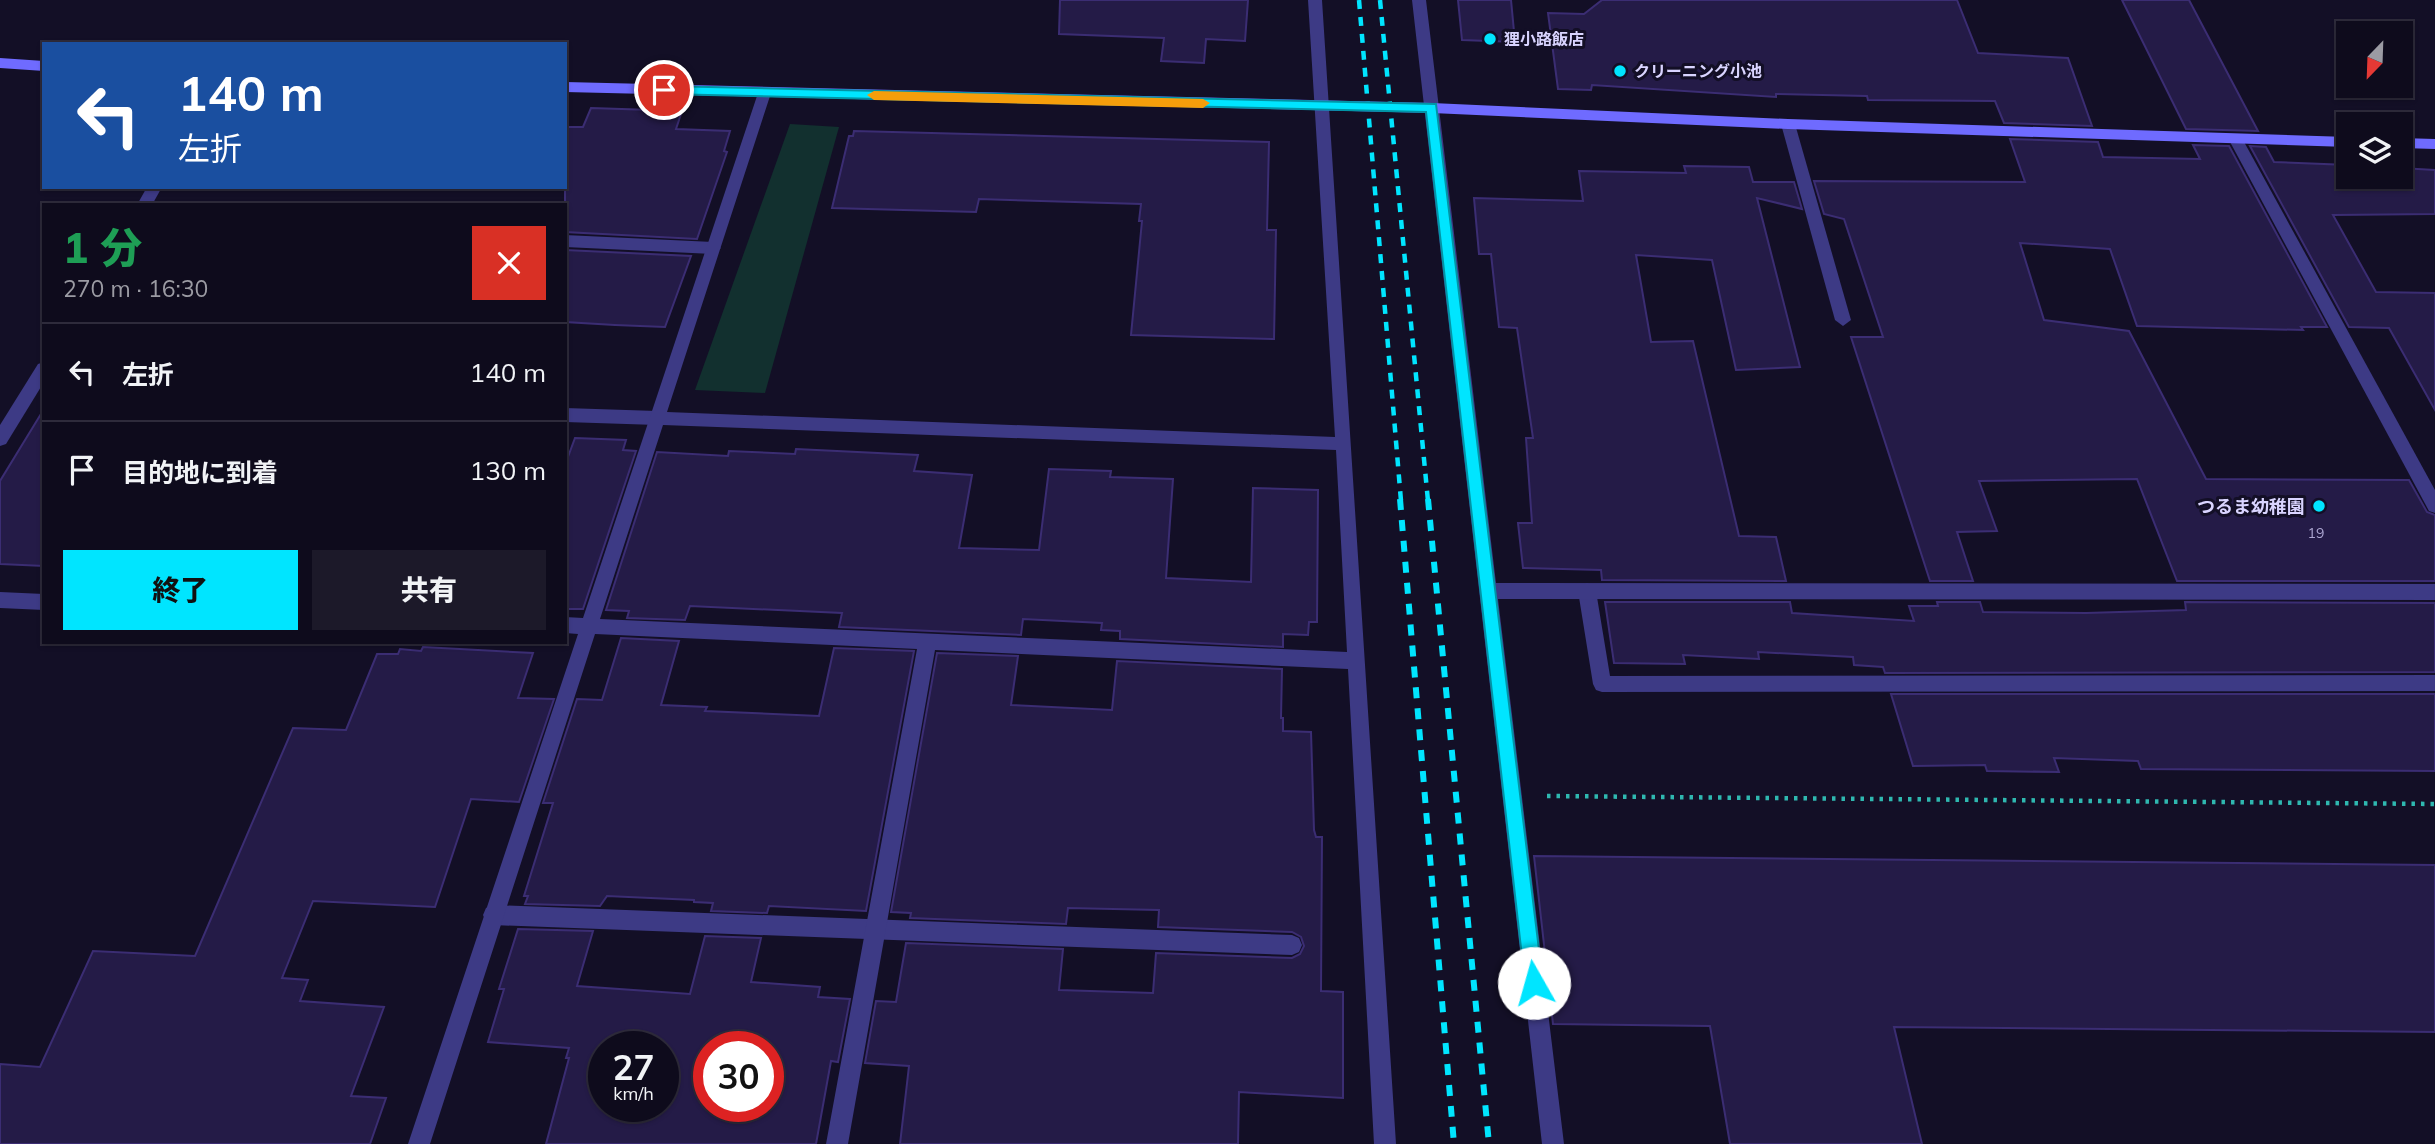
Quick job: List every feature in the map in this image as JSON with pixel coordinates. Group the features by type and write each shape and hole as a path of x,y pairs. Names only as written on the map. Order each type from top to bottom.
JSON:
{"street":[{"path":"1315,0 1385,1144"},
{"path":"1419,0 1553,1144"},
{"path":"0,63 42,66"},
{"path":"567,87 1432,107 1788,124 2336,142"},
{"path":"419,1144 764,93"},
{"path":"1788,124 1843,320"},
{"path":"2236,139 2435,506"},
{"path":"2413,143 2435,144"},
{"path":"567,242 713,248"},
{"path":"0,439 42,371"},
{"path":"567,415 1344,444"},
{"path":"1587,591 1602,684 2435,683"},
{"path":"1488,592 2435,592"},
{"path":"0,600 42,602"},
{"path":"567,625 1356,661"},
{"path":"837,1144 927,642"},
{"path":"493,915 1292,945"}],"path":[{"path":"1512,796 2435,804"}],"green space":[{"path":"790,124 839,127 765,393 695,390"}],"building":[{"path":"1060,0 1248,0 1245,41 1206,39 1204,63 1161,61 1164,38 1059,34"},
{"path":"1458,0 1511,0 1515,42 1462,40"},
{"path":"1602,0 1957,0 1978,53 2068,58 2092,126 2004,123 1995,101 1868,100 1867,96 1776,94 1776,97 1592,85 1591,90 1558,89 1548,13 1584,14"},
{"path":"2122,0 2189,0 2258,131 2186,129"},
{"path":"591,108 682,111 676,129 730,131 724,151 727,152 697,239 567,232 567,127 583,127"},
{"path":"854,131 1269,142 1267,230 1276,230 1274,339 1131,335 1142,221 1139,221 1141,204 979,199 976,212 832,208 849,136 853,136"},
{"path":"2010,139 2098,142 2103,157 2200,159 2193,145 2229,146 2327,327 2301,327 2303,330 2137,326 2110,249 2020,243 2044,320 2129,331 2206,479 2409,480 2427,512 2435,515 2435,581 2177,581 2137,479 1979,481 1997,531 1957,532 1973,581 1930,581 1851,337 1883,337 1844,219 1824,214 1814,181 2025,182"},
{"path":"2250,146 2266,147 2274,162 2336,165 2336,189 2413,189 2413,169 2435,170 2435,214 2333,215 2376,292 2435,293 2435,410 2389,328 2349,327"},
{"path":"1684,166 1749,167 1753,182 1794,182 1802,209 1757,198 1800,367 1736,370 1712,260 1636,255 1651,342 1693,341 1739,536 1776,537 1786,581 1602,580 1601,570 1523,568 1518,523 1532,523 1526,438 1533,438 1517,328 1499,327 1491,254 1479,254 1474,198 1583,201 1579,171 1686,173"},
{"path":"567,250 691,256 665,327 567,322"},
{"path":"42,412 42,566 0,564 0,481"},
{"path":"575,438 626,440 623,450 636,451 583,609 567,609 567,460"},
{"path":"796,449 918,455 914,471 972,475 959,548 1039,550 1049,469 1111,471 1110,477 1173,479 1166,578 1251,582 1253,488 1318,490 1317,622 1309,622 1308,635 1283,634 1283,647 1120,639 1120,631 1101,630 1102,623 1023,619 1021,635 839,627 842,613 690,606 685,620 627,618 629,611 606,610 657,452 728,456 729,451 795,454"},
{"path":"1605,602 1790,602 1792,613 1914,621 1909,606 1938,606 1937,602 1980,602 1983,612 2086,613 2186,610 2185,602 2435,603 2435,672 1885,673 1883,667 1854,665 1853,657 1758,652 1759,659 1683,655 1685,664 1614,663"},
{"path":"621,638 679,641 661,705 707,707 705,711 819,716 834,648 914,651 866,911 769,906 767,913 711,911 713,903 694,900 607,896 600,906 525,904 528,896 524,896 553,803 543,803 577,699 602,700"},
{"path":"423,647 533,653 518,698 554,699 519,802 471,799 435,907 313,901 282,978 308,980 300,1001 384,1007 351,1096 386,1098 370,1144 0,1144 0,1064 40,1067 93,951 195,956 293,728 346,730 377,654 398,654 400,649 421,651"},
{"path":"937,653 1018,656 1011,705 1112,710 1117,661 1282,669 1283,731 1311,732 1314,830 1316,837 1322,837 1321,991 1343,992 1343,1098 1239,1092 1238,1144 900,1144 909,1066 865,1063 876,1001 896,1002 906,943 1063,949 1059,990 1153,993 1156,953 1292,958 1300,954 1304,946 1301,937 1292,932 1158,927 1159,910 1068,908 1066,924 910,918 911,913 891,912"},
{"path":"1891,694 2435,694 2435,771 2141,769 2138,761 2054,758 2059,772 1987,771 1985,765 1913,766"},
{"path":"1534,856 2435,865 2435,1032 1894,1027 1922,1144 1730,1144 1710,1026 1553,1024"},
{"path":"518,929 593,931 577,986 690,994 705,936 761,938 751,982 820,987 818,997 850,999 838,1062 831,1061 816,1144 546,1144 569,1058 566,1058 569,1048 488,1042 504,989 499,989"}],"railway":[{"path":"1359,0 1401,501"},
{"path":"1380,0 1428,501"},
{"path":"1400,499 1454,1144"},
{"path":"1428,499 1489,1144"}],"slow traffic":[{"path":"874,95 1203,103"}],"place":[{"name":"狸小路飯店","path":"1490,39"},
{"name":"クリーニング小池","path":"1620,71"},
{"name":"つるま幼稚園","path":"2319,506"}],"route":[{"path":"664,90 1432,107 1534,983"}]}
